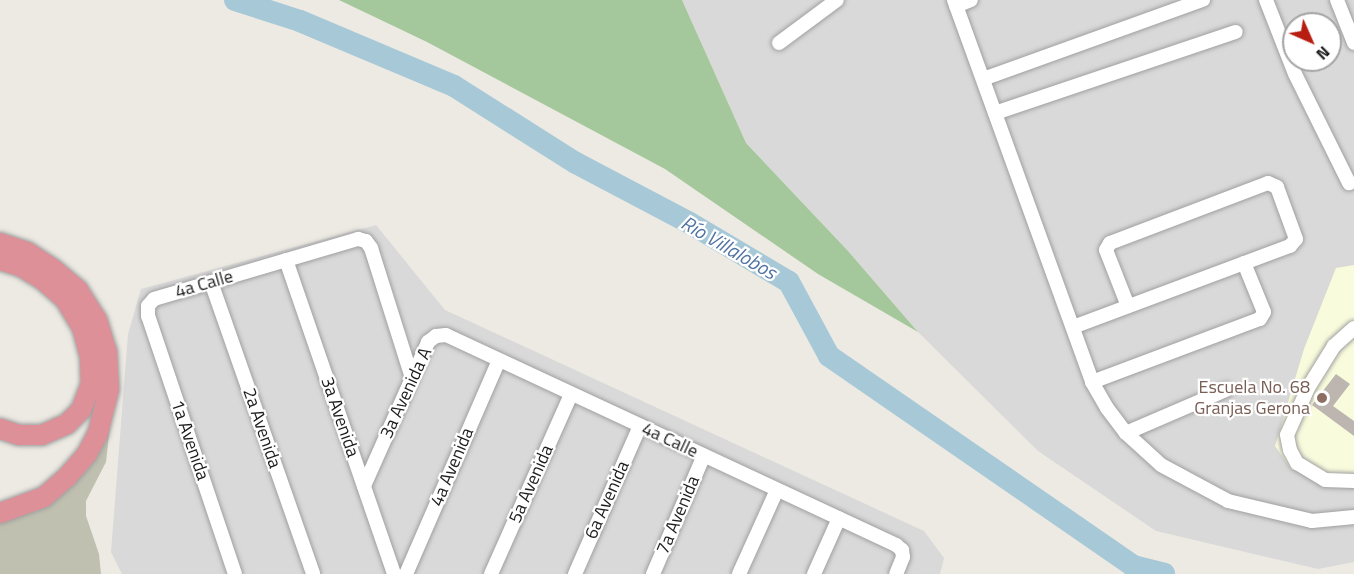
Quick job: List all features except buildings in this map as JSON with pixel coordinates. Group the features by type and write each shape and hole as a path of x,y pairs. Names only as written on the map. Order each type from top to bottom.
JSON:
{"highway":[{"path":"0,243 27,252 53,269 78,290 97,320 107,352 110,389 98,433 87,454 67,477 44,497 0,513"},
{"path":"0,260 20,266 43,280 65,299 82,327 90,356 91,384 81,410 67,424 42,435 19,435 0,429"}],"street":[{"path":"780,43 837,0"},
{"path":"971,0 955,3 1092,382 1107,408 1126,433 1161,465 1228,501 1312,521 1354,517"},
{"path":"983,80 1203,0"},
{"path":"1266,0 1295,74 1349,183"},
{"path":"1337,0 1354,43"},
{"path":"995,113 1236,32"},
{"path":"1072,327 1290,246 1296,239 1277,187 1268,183 1110,243 1106,250 1128,306"},
{"name":"4a Calle","path":"148,306 154,299 358,238 366,241 371,248 412,378"},
{"name":"3a Avenida","path":"286,260 394,574"},
{"path":"1092,382 1260,319 1264,312 1244,263"},
{"name":"2a Avenida","path":"211,282 313,574"},
{"name":"1a Avenida","path":"148,306 148,316 235,574"},
{"path":"1354,328 1334,346 1308,388 1287,435 1290,450 1297,463 1325,480 1354,481"},
{"name":"4a Calle","path":"436,336 446,335 902,550 903,557 896,574"},
{"name":"3a Avenida A","path":"364,486 428,342 436,336"},
{"name":"4a Avenida","path":"406,574 499,360"},
{"path":"1126,433 1226,390"},
{"name":"5a Avenida","path":"491,574 572,394"},
{"name":"6a Avenida","path":"575,574 640,426"},
{"name":"7a Avenida","path":"653,574 704,455"},
{"path":"739,574 777,490"},
{"path":"814,574 838,518"}],"shaded area":[{"path":"682,0 1354,0 1354,562 1318,569 1156,531 1038,451 918,332 848,251 746,143"},
{"path":"376,225 445,310 924,531 944,558 940,574 122,574 111,552 128,334 141,289"},
{"name":"Escuela No. 68 Granjas Gerona","path":"1354,265 1354,478 1318,478 1291,469 1275,446 1304,349 1336,268"},
{"path":"110,426 106,462 86,501 86,516 99,554 101,574 0,574 0,522 49,504 94,459"}],"green space":[{"path":"339,0 682,0 746,143 848,251 918,332 818,274 665,169 427,42"}],"waterway":[{"name":"Río Villalobos","path":"235,0 300,21 454,86 576,163 688,222 789,282 829,356 1133,566 1164,574"}],"place":[{"name":"Escuela No. 68 Granjas Gerona","path":"1322,398"}]}
